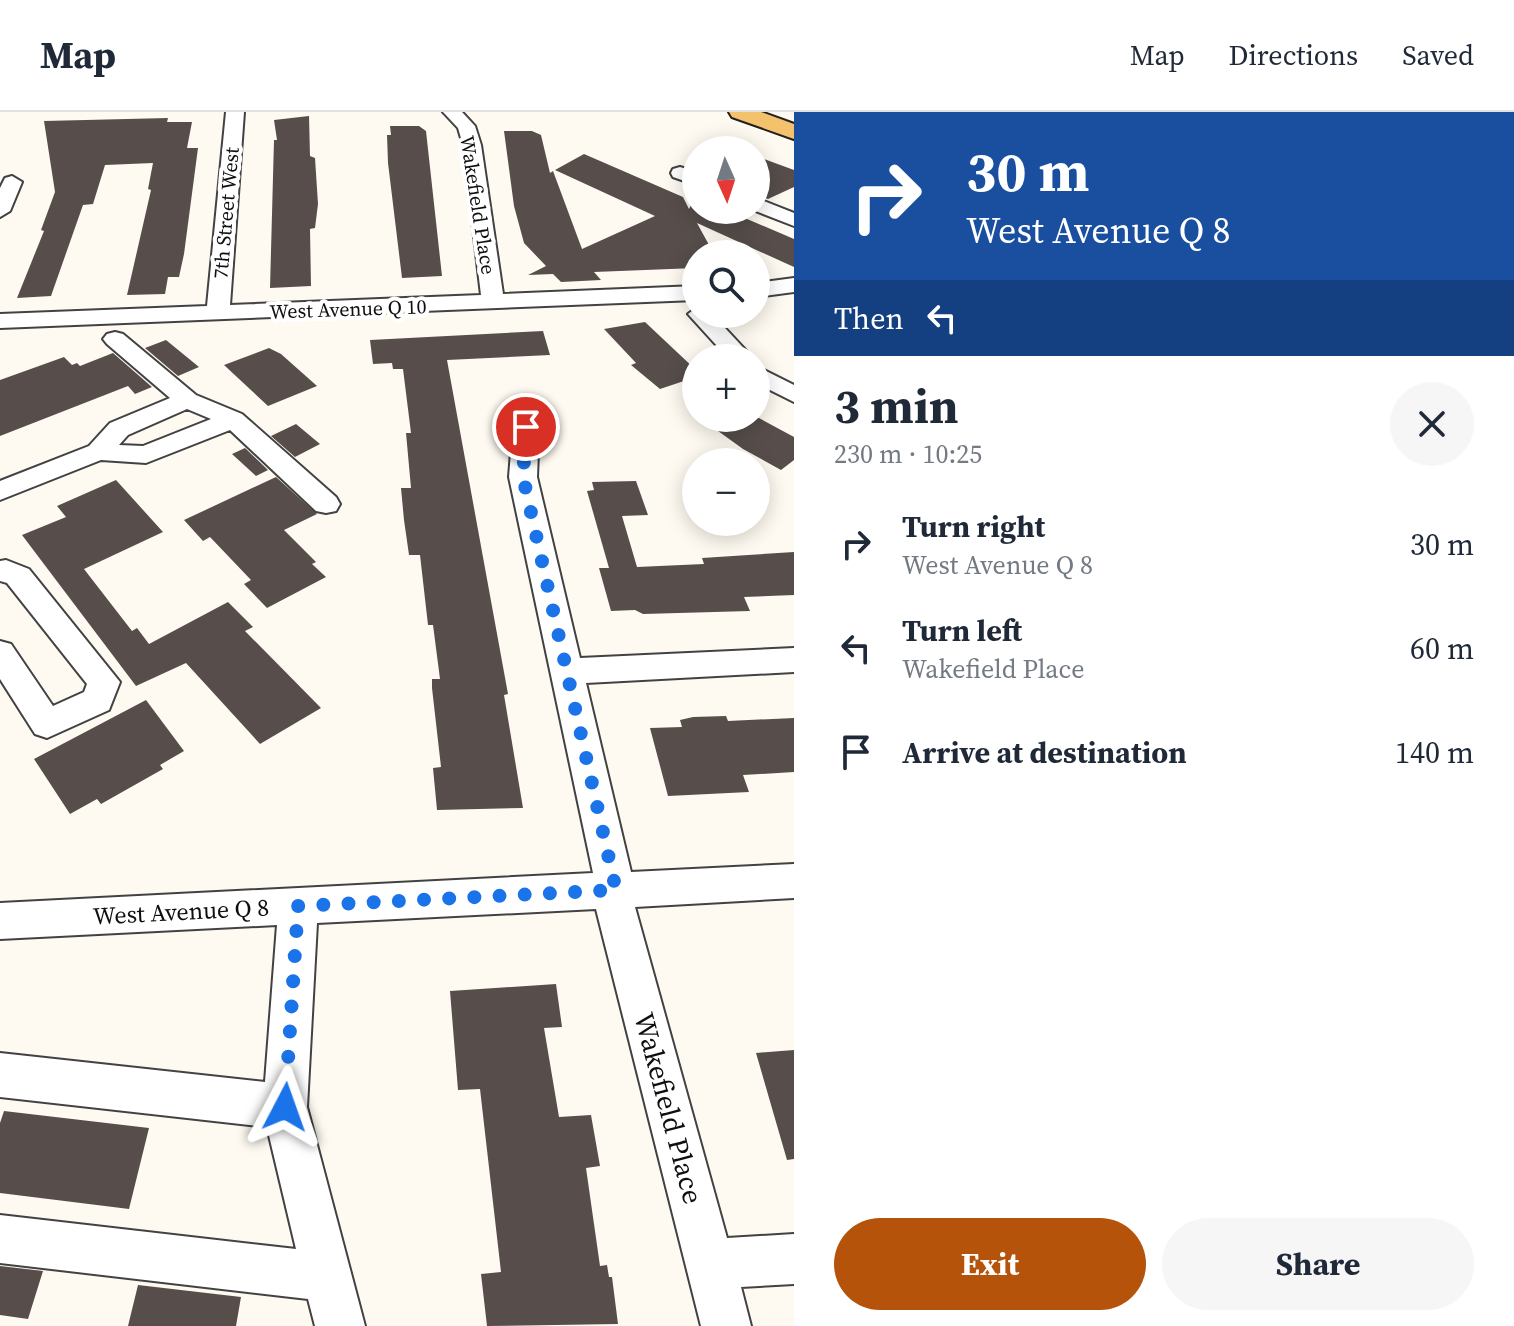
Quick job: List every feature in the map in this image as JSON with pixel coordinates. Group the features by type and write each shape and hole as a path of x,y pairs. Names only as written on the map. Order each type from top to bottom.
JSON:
{"main road":[{"path":"740,112 794,132"}],"street":[{"name":"7th Street West","path":"218,314 235,112"},
{"name":"Wakefield Place","path":"452,112 466,126 472,145 493,303"},
{"path":"0,211 12,182"},
{"path":"770,210 794,220"},
{"path":"770,288 794,285"},
{"name":"West Avenue Q 10","path":"0,321 493,303 682,303"},
{"path":"715,328 729,344"},
{"path":"115,339 187,400 233,419 326,504"},
{"path":"770,381 794,395"},
{"path":"98,452 119,429 187,400"},
{"path":"0,491 98,452 146,455 233,419"},
{"name":"Wakefield Place","path":"526,427 523,477 613,890 726,1326"},
{"path":"0,571 6,570 18,576 104,682 97,701 47,724 0,653"},
{"path":"566,671 794,660"},
{"name":"West Avenue Q 8","path":"0,921 794,881"},
{"path":"298,906 285,1107 340,1326"},
{"path":"0,1075 285,1107"},
{"path":"0,1239 328,1277"},
{"path":"711,1264 794,1259"}],"building":[{"path":"309,116 310,156 315,158 318,204 315,228 310,229 311,286 270,288 274,140 277,140 274,120"},
{"path":"168,118 167,122 192,122 187,148 198,148 179,277 168,277 165,294 127,295 151,190 148,189 153,163 105,165 93,204 83,205 51,296 17,298 44,231 41,230 55,192 44,121"},
{"path":"390,126 419,126 426,131 442,276 402,278 388,163 387,135 391,135"},
{"path":"504,131 532,131 541,135 550,173 553,171 582,249 655,216 555,170 584,154 682,197 682,224 698,224 706,240 682,240 682,269 594,272 601,280 561,282 553,274 528,275 546,266 524,243 514,206"},
{"path":"770,161 794,170 794,187 770,198"},
{"path":"699,224 759,224 794,239 794,267 770,256 770,240 734,240"},
{"path":"645,322 682,357 682,382 660,389 631,365 636,363 604,329"},
{"path":"543,331 550,355 447,360 508,694 504,695 523,808 437,810 433,768 441,767 432,679 440,679 433,625 428,625 420,555 409,555 404,520 401,488 411,488 406,433 411,433 403,369 393,369 392,363 373,364 370,340"},
{"path":"166,340 199,367 178,376 145,348"},
{"path":"269,348 281,354 317,386 268,406 224,365"},
{"path":"113,353 152,387 135,394 128,386 0,436 0,380 64,357 72,365 77,363 80,366"},
{"path":"296,424 320,444 295,457 271,436"},
{"path":"770,424 794,437 794,460 781,470 770,464 770,448 742,448 719,432 770,432"},
{"path":"245,448 268,470 256,476 232,454"},
{"path":"276,477 317,514 284,530 316,562 312,564 326,577 267,608 244,584 251,580 210,537 203,541 184,520"},
{"path":"116,480 163,532 84,569 132,631 137,628 149,644 228,602 253,627 245,631 321,708 260,744 186,663 136,686 22,535 66,517 57,506"},
{"path":"636,481 648,515 622,516 637,567 704,564 702,558 794,552 794,595 744,597 750,611 643,614 635,610 611,611 599,568 609,568 587,491 594,490 592,482"},
{"path":"146,700 184,751 160,765 163,769 101,804 97,799 70,814 34,759"},
{"path":"726,716 728,721 794,718 794,772 743,775 749,792 668,796 650,728 682,727 680,720 693,717"},
{"path":"556,984 562,1027 544,1028 559,1117 591,1115 600,1166 586,1168 600,1266 607,1265 609,1277 612,1277 618,1324 487,1326 481,1274 501,1272 480,1089 458,1090 450,991"},
{"path":"794,1050 794,1159 787,1160 756,1053"},
{"path":"4,1111 149,1128 129,1209 0,1193 0,1123"},
{"path":"0,1266 43,1271 28,1319 0,1315"},
{"path":"138,1285 241,1297 236,1326 128,1326"}],"route":[{"path":"285,1107 298,906 616,890 523,477 526,427"}]}
